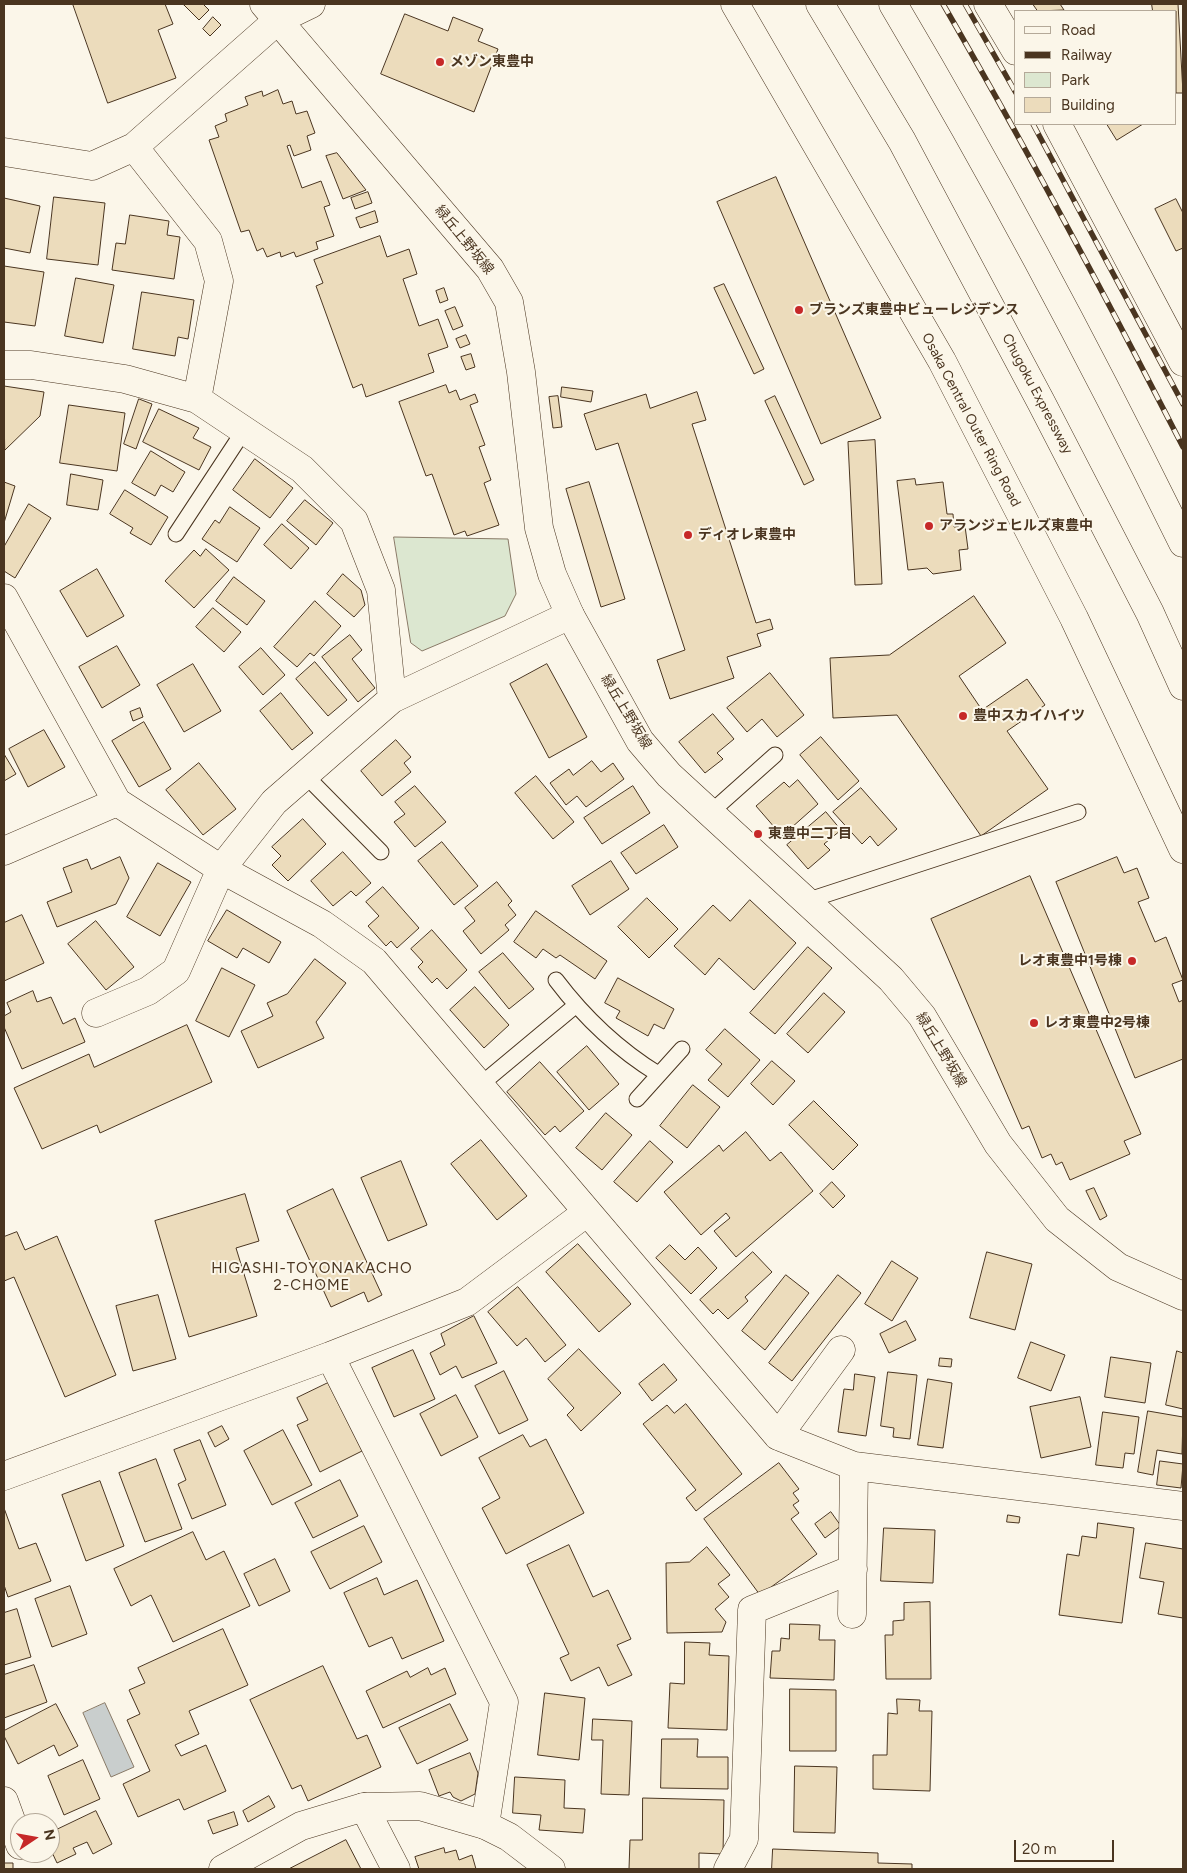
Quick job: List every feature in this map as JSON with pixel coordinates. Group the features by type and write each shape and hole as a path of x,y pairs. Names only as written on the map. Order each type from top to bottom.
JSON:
{"main road":[{"path":"4,152 92,166 134,147 271,12 311,4"},
{"name":"Osaka Central Outer Ring Road","path":"736,4 942,361 1074,618 1183,849"},
{"name":"Chugoku Expressway","path":"820,4 912,158 1141,595 1183,686"},
{"path":"892,4 1029,245 1123,422 1183,543"},
{"path":"988,4 1014,48"},
{"name":"緑丘上野坂線","path":"271,12 490,269 509,302 522,372 539,528 552,574 570,615 640,742 669,775 891,979 922,1016 998,1144 1057,1218 1118,1267 1183,1296"},
{"path":"1058,125 1183,362"},
{"path":"134,147 208,241 219,281 196,399"},
{"path":"4,365 31,365 125,379 196,399 243,432 302,469 354,521 380,590 392,699"},
{"path":"4,598 117,802 221,869 322,924 374,961 586,1213 778,1436 854,1466 1183,1506"},
{"path":"96,1014 148,991 176,971 221,869 274,802 392,699 570,615"},
{"path":"4,851 117,802"},
{"path":"4,1476 330,1356 467,1302 586,1213"},
{"path":"778,1436 841,1350"},
{"path":"330,1356 504,1702 485,1825"},
{"path":"852,1614 854,1466"},
{"path":"728,1869 744,1839 752,1610 853,1569"},
{"path":"4,1801 10,1818"},
{"path":"223,1869 300,1826 364,1807 420,1806 485,1825 509,1837 551,1869"},
{"path":"364,1807 396,1869"}],"lane":[{"path":"176,534 243,432"},
{"path":"710,813 775,755"},
{"path":"305,775 381,852"},
{"path":"806,901 1078,812"},
{"path":"556,980 575,1006 635,1060 658,1074"},
{"path":"479,1086 575,1006"},
{"path":"637,1099 682,1049"}],"green space":[{"path":"394,537 508,539 516,594 505,616 422,651 411,643"}],"shaded area":[{"path":"105,1703 134,1767 111,1777 83,1713"}],"building":[{"path":"73,4 165,4 173,24 158,30 176,78 108,103"},
{"path":"185,4 203,4 209,10 199,20"},
{"path":"1033,4 1060,4 1064,10 1037,10"},
{"path":"1152,4 1178,4 1183,93 1177,93 1177,10 1153,10"},
{"name":"メゾン東豊中","path":"405,14 448,31 453,17 483,29 478,41 498,49 474,112 381,74"},
{"path":"213,17 221,25 210,36 203,29"},
{"path":"278,90 283,104 292,101 296,114 307,111 315,133 307,136 311,150 294,156 290,145 287,146 302,188 321,181 330,205 324,207 334,236 316,242 318,249 296,257 294,252 281,257 280,252 267,257 263,248 257,251 249,230 241,232 209,140 219,137 215,126 227,121 225,114 248,105 245,97 262,91 263,96"},
{"path":"1108,125 1141,125 1117,140"},
{"path":"337,153 366,190 343,199 326,156"},
{"name":"ブランズ東豊中ビューレジデンス","path":"776,177 881,418 821,444 717,202"},
{"path":"368,192 372,203 355,209 351,198"},
{"path":"54,197 105,203 98,265 47,259"},
{"path":"4,198 40,206 30,253 4,248"},
{"path":"1176,199 1183,213 1183,248 1176,251 1155,209"},
{"path":"375,211 378,222 360,228 356,218"},
{"path":"130,215 169,221 167,235 180,237 174,279 112,270 116,243 125,244"},
{"path":"380,236 387,257 409,249 417,274 403,279 419,326 438,319 448,347 428,354 434,372 366,397 362,384 353,388 316,286 323,283 314,260"},
{"path":"4,266 44,272 35,326 4,322"},
{"path":"76,278 114,285 103,343 65,336"},
{"path":"724,284 764,369 754,374 714,288"},
{"path":"444,288 448,300 440,303 436,291"},
{"path":"142,292 194,300 188,339 178,337 175,356 133,349"},
{"path":"455,307 463,326 453,330 445,311"},
{"path":"466,335 470,344 460,348 456,339"},
{"path":"471,354 475,367 466,370 461,357"},
{"path":"446,385 449,393 456,390 460,400 475,394 478,402 470,405 485,445 479,447 491,480 484,483 499,525 467,536 465,531 454,535 432,474 426,476 399,402"},
{"path":"4,386 44,392 40,416 5,450"},
{"path":"562,387 593,391 591,402 561,397"},
{"name":"ディオレ東豊中","path":"697,392 706,420 692,424 756,623 770,619 773,629 757,634 761,646 727,657 734,678 670,699 657,660 685,650 618,443 596,450 584,414 646,394 650,408"},
{"path":"558,396 562,427 553,428 549,397"},
{"path":"775,396 814,480 804,485 765,401"},
{"path":"139,399 152,404 136,449 124,444"},
{"path":"69,405 125,413 117,471 60,463"},
{"path":"159,409 199,428 193,438 211,447 199,470 143,442"},
{"path":"875,440 882,584 855,585 848,442"},
{"path":"151,451 185,472 173,492 161,485 155,496 132,483"},
{"path":"255,459 293,488 270,518 233,490"},
{"path":"71,474 103,480 98,510 67,505"},
{"name":"アランジェヒルズ東豊中","path":"915,479 916,485 943,482 947,514 953,514 954,527 965,526 968,549 959,550 961,570 933,574 927,568 908,570 897,481"},
{"path":"4,482 15,486 4,523"},
{"path":"589,482 625,599 601,607 566,489"},
{"path":"125,490 168,517 151,545 130,533 133,528 110,514"},
{"path":"305,500 333,523 316,545 287,521"},
{"path":"29,504 51,518 15,578 4,571 4,547"},
{"path":"230,507 260,528 237,562 202,539 215,520 219,523"},
{"path":"282,524 309,548 291,569 264,545"},
{"path":"206,549 229,570 194,608 165,581 194,550 200,556"},
{"path":"97,569 124,616 87,637 60,591"},
{"path":"343,574 361,590 365,605 354,617 327,594"},
{"path":"234,577 265,601 247,625 216,601"},
{"name":"豊中スカイハイツ","path":"974,596 1006,643 959,676 982,710 1027,679 1045,705 1007,731 1048,789 981,836 897,715 833,718 830,658 889,655"},
{"path":"315,601 341,626 314,656 310,653 297,667 274,647"},
{"path":"213,608 241,632 224,652 196,627"},
{"path":"350,635 362,650 352,659 375,688 358,702 322,657"},
{"path":"117,646 140,685 102,708 79,667"},
{"path":"261,648 285,675 263,695 239,667"},
{"path":"315,662 347,700 328,716 296,679"},
{"path":"193,664 221,711 184,732 157,685"},
{"path":"547,664 587,737 549,758 510,684"},
{"path":"770,673 804,715 777,737 762,719 747,732 727,708"},
{"path":"281,693 313,733 292,750 260,711"},
{"path":"140,708 143,717 133,721 130,712"},
{"path":"713,714 734,739 717,753 723,759 705,773 679,742"},
{"path":"144,722 171,769 139,787 112,741"},
{"path":"44,730 65,767 28,787 9,749"},
{"path":"821,737 859,781 838,800 800,755"},
{"path":"396,740 411,757 404,763 411,772 382,796 361,771"},
{"path":"4,754 16,774 4,781"},
{"path":"592,761 601,772 613,763 624,779 586,807 577,796 566,805 550,783 569,769 573,775"},
{"path":"199,763 236,809 203,835 166,790"},
{"path":"536,776 574,822 553,839 515,793"},
{"path":"798,780 818,804 782,836 756,806 784,782 789,787"},
{"path":"415,786 446,822 415,847 394,822 405,814 395,802"},
{"path":"633,786 650,813 602,844 584,818"},
{"path":"861,788 897,829 878,846 870,836 862,844 833,812"},
{"path":"826,812 841,830 824,844 830,850 808,869 787,845"},
{"path":"303,819 326,844 288,881 272,865 281,856 272,847"},
{"path":"664,825 678,847 636,874 621,853"},
{"path":"442,842 478,886 454,905 418,861"},
{"path":"343,852 371,883 356,896 351,891 333,906 311,881"},
{"path":"120,857 129,878 116,904 57,927 47,902 72,892 63,868 87,859 91,869"},
{"name":"レオ東豊中1号棟","path":"1117,857 1124,873 1137,868 1149,898 1138,902 1155,942 1166,937 1183,980 1172,984 1179,1002 1183,1000 1183,1059 1135,1078 1056,882"},
{"path":"611,861 629,889 590,915 572,886"},
{"path":"158,863 191,882 160,936 127,917"},
{"name":"レオ東豊中2号棟","path":"1030,876 1141,1134 1124,1141 1130,1154 1070,1180 1062,1162 1056,1165 1051,1154 1042,1158 1029,1126 1022,1129 931,919"},
{"path":"497,882 512,901 508,905 516,915 505,925 509,930 481,954 463,931 475,921 465,908"},
{"path":"383,887 419,928 397,948 391,941 386,946 368,926 379,916 366,902"},
{"path":"647,898 678,929 649,958 618,927"},
{"path":"750,900 796,943 754,990 719,958 705,975 674,946 713,905 730,921"},
{"path":"227,910 281,942 269,963 243,948 237,958 208,941"},
{"path":"536,911 607,961 595,979 560,955 556,958 543,949 536,958 514,942"},
{"path":"22,915 44,963 4,981 4,923"},
{"path":"96,921 134,967 106,990 68,944"},
{"path":"432,930 467,970 447,989 437,978 432,983 418,967 423,962 411,949"},
{"path":"808,947 832,968 775,1034 750,1013"},
{"path":"503,953 534,989 509,1009 479,972"},
{"path":"315,959 346,983 316,1022 324,1038 258,1068 241,1031 273,1016 267,1003 287,994"},
{"path":"222,968 255,985 229,1037 196,1021"},
{"path":"618,978 674,1009 664,1029 654,1024 648,1036 616,1018 620,1011 605,1003"},
{"path":"475,987 509,1025 484,1048 450,1010"},
{"path":"33,991 37,1002 51,997 63,1024 75,1018 85,1042 22,1069 4,1027 4,1016 11,1012 7,1003"},
{"path":"824,993 845,1012 808,1053 787,1034"},
{"path":"187,1025 212,1082 100,1133 97,1125 42,1149 14,1088 89,1054 94,1067"},
{"path":"725,1029 760,1060 728,1097 708,1080 722,1064 706,1050"},
{"path":"587,1046 619,1084 589,1110 557,1072"},
{"path":"772,1061 795,1081 773,1105 751,1084"},
{"path":"540,1062 584,1111 560,1132 555,1126 545,1135 507,1092"},
{"path":"693,1085 720,1107 687,1148 660,1126"},
{"path":"814,1101 858,1145 833,1170 789,1125"},
{"path":"606,1113 632,1135 602,1170 576,1148"},
{"path":"746,1132 770,1161 781,1152 813,1191 736,1257 714,1231 730,1218 726,1213 701,1235 664,1192 719,1145 723,1151"},
{"path":"481,1140 527,1196 497,1220 451,1164"},
{"path":"650,1141 673,1162 637,1202 614,1182"},
{"path":"401,1161 427,1225 388,1241 361,1178"},
{"path":"832,1182 845,1196 833,1208 820,1194"},
{"path":"1094,1188 1107,1216 1100,1220 1086,1191"},
{"path":"333,1189 382,1295 368,1302 364,1292 331,1307 287,1211"},
{"path":"245,1194 259,1241 236,1248 257,1316 189,1337 155,1221"},
{"path":"17,1232 25,1250 57,1236 116,1375 65,1397 14,1277 4,1281 4,1237"},
{"path":"578,1244 631,1304 599,1332 546,1272"},
{"path":"670,1245 685,1260 698,1247 717,1268 691,1294 656,1258"},
{"path":"753,1252 772,1272 745,1297 748,1301 728,1319 718,1309 713,1314 700,1300"},
{"path":"987,1252 1032,1264 1015,1330 970,1318"},
{"path":"892,1261 918,1278 892,1321 865,1304"},
{"path":"786,1275 809,1293 765,1350 742,1331"},
{"path":"838,1275 861,1293 792,1381 769,1363"},
{"path":"518,1287 566,1345 545,1362 526,1338 517,1346 488,1312"},
{"path":"158,1295 176,1359 133,1371 116,1306"},
{"path":"474,1316 497,1363 462,1378 456,1366 440,1375 430,1353 445,1345 441,1334"},
{"path":"906,1321 916,1340 889,1353 880,1334"},
{"path":"1031,1342 1065,1355 1051,1391 1018,1378"},
{"path":"579,1349 621,1393 581,1431 567,1415 574,1408 548,1379"},
{"path":"413,1350 435,1399 394,1417 372,1368"},
{"path":"1177,1351 1183,1353 1183,1409 1166,1405"},
{"path":"1111,1357 1151,1363 1145,1403 1105,1397"},
{"path":"940,1358 952,1359 951,1367 939,1366"},
{"path":"664,1364 677,1380 652,1401 639,1384"},
{"path":"504,1371 528,1420 499,1434 475,1386"},
{"path":"888,1372 917,1375 910,1439 893,1437 894,1428 881,1426"},
{"path":"855,1374 875,1377 866,1436 838,1432 844,1389 853,1390"},
{"path":"928,1379 952,1383 943,1448 918,1445"},
{"path":"328,1383 362,1451 320,1472 297,1425 308,1420 297,1398"},
{"path":"456,1395 478,1437 441,1456 420,1414"},
{"path":"1080,1397 1091,1447 1041,1458 1030,1407"},
{"path":"686,1404 742,1474 696,1511 686,1498 696,1490 643,1424 667,1405 674,1413"},
{"path":"1148,1411 1183,1417 1182,1454 1157,1450 1153,1475 1138,1472"},
{"path":"1103,1412 1139,1417 1134,1454 1125,1453 1123,1468 1096,1465"},
{"path":"222,1426 229,1439 215,1447 208,1433"},
{"path":"283,1430 312,1485 272,1505 244,1451"},
{"path":"523,1435 530,1447 546,1439 584,1513 506,1554 482,1508 500,1498 479,1458"},
{"path":"200,1440 226,1505 192,1519 178,1484 186,1480 174,1450"},
{"path":"156,1459 182,1529 145,1542 119,1473"},
{"path":"1160,1461 1183,1464 1181,1488 1157,1485"},
{"path":"779,1463 799,1489 793,1493 799,1501 793,1505 799,1513 791,1519 817,1554 760,1595 704,1519"},
{"path":"340,1480 358,1516 313,1538 295,1503"},
{"path":"100,1481 124,1546 86,1561 62,1495"},
{"path":"4,1508 19,1549 36,1543 51,1581 8,1597 4,1585"},
{"path":"831,1512 841,1526 825,1538 815,1524"},
{"path":"1008,1515 1020,1517 1019,1523 1007,1522"},
{"path":"1098,1523 1134,1528 1122,1623 1059,1615 1067,1554 1079,1556 1082,1536 1096,1538"},
{"path":"364,1526 382,1562 330,1589 311,1552"},
{"path":"884,1528 935,1530 933,1583 881,1581"},
{"path":"193,1532 206,1560 224,1551 250,1606 173,1642 151,1595 131,1606 114,1569"},
{"path":"1146,1543 1183,1549 1183,1618 1158,1614 1164,1582 1140,1578"},
{"path":"569,1545 593,1597 608,1590 631,1639 617,1645 632,1675 608,1686 599,1667 571,1681 560,1658 569,1654 527,1565"},
{"path":"707,1547 730,1575 718,1584 729,1597 715,1609 726,1622 722,1632 667,1633 666,1563 689,1562"},
{"path":"275,1559 290,1591 259,1606 244,1574"},
{"path":"377,1578 384,1595 417,1580 444,1641 402,1659 392,1637 369,1647 344,1593"},
{"path":"70,1586 87,1634 52,1647 35,1599"},
{"path":"930,1602 931,1679 886,1679 885,1635 893,1635 893,1621 904,1620 904,1603"},
{"path":"17,1609 31,1657 4,1665 4,1613"},
{"path":"790,1624 820,1625 819,1640 835,1640 834,1680 770,1678 772,1651 780,1651 781,1638 789,1639"},
{"path":"223,1629 248,1685 189,1711 199,1734 175,1745 181,1756 206,1745 226,1791 184,1810 179,1799 138,1817 123,1784 150,1771 127,1720 140,1714 129,1690 145,1683 138,1668"},
{"path":"685,1642 710,1643 709,1655 729,1656 727,1730 668,1728 670,1683 684,1684"},
{"path":"34,1665 47,1702 4,1718 4,1675"},
{"path":"323,1666 357,1739 367,1735 381,1767 308,1801 301,1785 292,1789 250,1700"},
{"path":"428,1668 431,1675 445,1668 456,1694 383,1728 366,1691 407,1671 410,1677"},
{"path":"790,1689 836,1690 836,1751 790,1751"},
{"path":"545,1693 585,1698 579,1760 538,1755"},
{"path":"897,1699 920,1700 919,1711 932,1711 930,1791 873,1789 873,1755 887,1755 888,1713 897,1714"},
{"path":"56,1704 78,1746 59,1756 54,1745 18,1764 4,1736 4,1731"},
{"path":"450,1704 468,1740 417,1764 399,1728"},
{"path":"593,1719 632,1721 629,1795 601,1794 603,1740 592,1740"},
{"path":"662,1739 698,1739 697,1757 728,1757 728,1789 661,1788"},
{"path":"470,1753 478,1773 475,1794 461,1801 453,1797 450,1792 439,1796 429,1770"},
{"path":"83,1760 100,1799 64,1815 48,1776"},
{"path":"795,1766 837,1767 835,1833 794,1832"},
{"path":"515,1777 565,1780 564,1808 585,1809 583,1833 539,1830 541,1815 513,1813"},
{"path":"269,1796 275,1807 248,1822 243,1811"},
{"path":"643,1798 724,1800 723,1854 699,1853 699,1869 629,1869 630,1840 642,1840"},
{"path":"96,1811 112,1844 93,1854 87,1842 73,1848 76,1854 60,1862 60,1828"},
{"path":"234,1812 238,1825 213,1834 208,1821"},
{"path":"346,1840 361,1869 289,1869"},
{"path":"444,1848 445,1853 456,1850 459,1860 472,1855 476,1869 419,1869 415,1857"},
{"path":"773,1849 878,1853 878,1863 912,1864 912,1869 772,1869"},
{"path":"5,1863 13,1863 13,1869 4,1869"}],"railway":[{"path":"943,4 1066,224 1183,447"},
{"path":"965,4 1014,90"},
{"path":"1034,125 1183,404"}],"place":[{"name":"メゾン東豊中","path":"440,62"},
{"name":"ブランズ東豊中ビューレジデンス","path":"799,310"},
{"name":"アランジェヒルズ東豊中","path":"929,526"},
{"name":"ディオレ東豊中","path":"688,535"},
{"name":"豊中スカイハイツ","path":"963,716"},
{"name":"東豊中二丁目","path":"758,834"},
{"name":"レオ東豊中1号棟","path":"1132,961"},
{"name":"レオ東豊中2号棟","path":"1034,1023"}],"district":[{"name":"HIGASHI-TOYONAKACHO 2-CHOME","path":"312,1278"}]}
